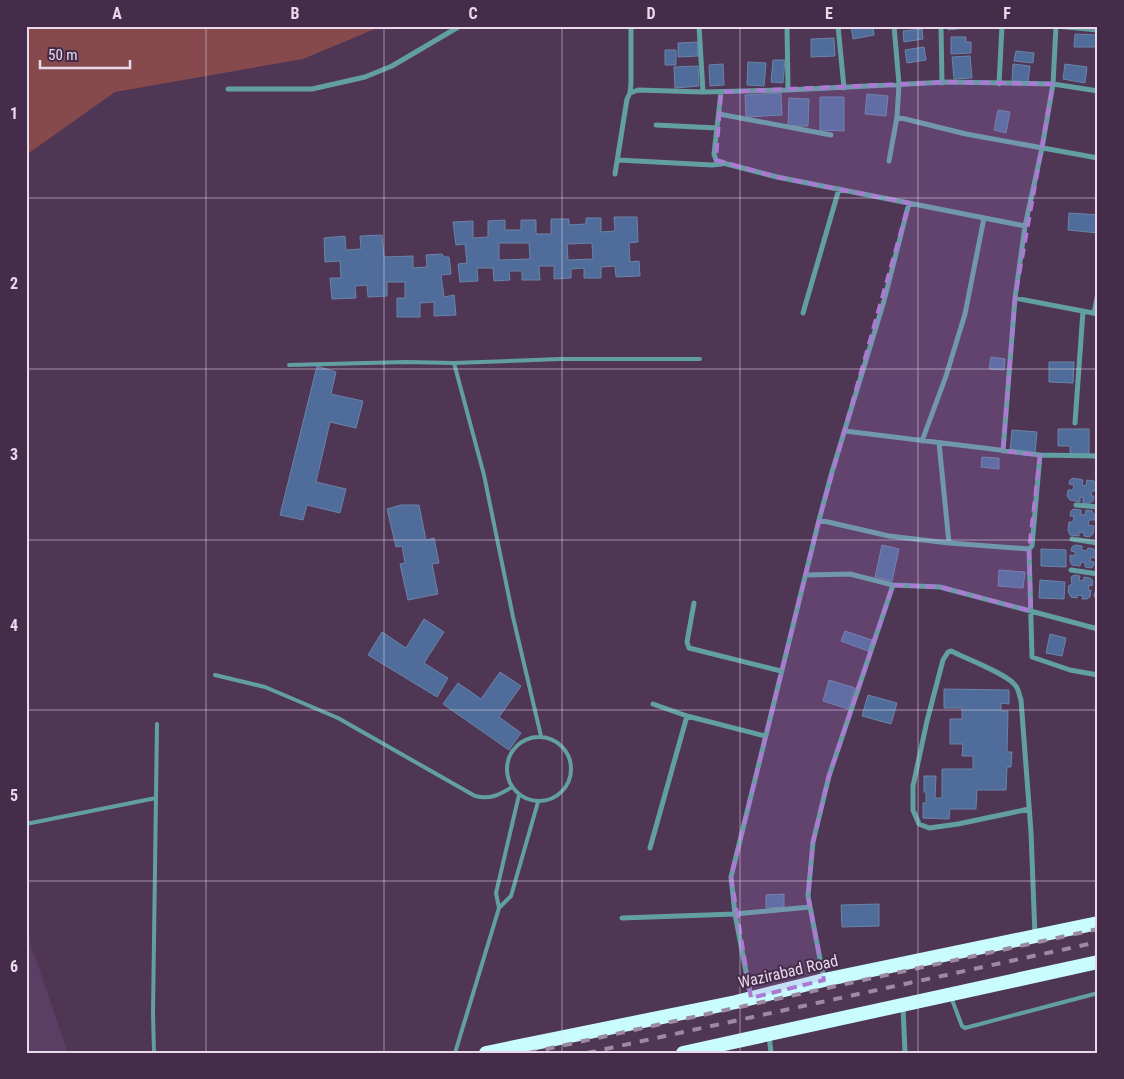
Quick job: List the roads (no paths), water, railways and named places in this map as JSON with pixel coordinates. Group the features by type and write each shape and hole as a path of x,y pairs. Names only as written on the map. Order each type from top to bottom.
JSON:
{"highway":[{"name":"Wazirabad Road","path":"486,1053 1098,923"},
{"path":"683,1053 1098,962"}],"street":[{"path":"228,89 312,89 365,77 392,66 460,26"},
{"path":"615,174 627,99 630,93 631,26"},
{"path":"699,26 702,92"},
{"path":"788,26 788,90"},
{"path":"838,26 844,88"},
{"path":"888,161 897,117 899,84 894,26"},
{"path":"941,26 942,83"},
{"path":"998,84 1002,26"},
{"path":"1003,451 1015,298 1025,226 1042,148 1053,84 1056,26 1098,30"},
{"path":"630,93 638,90 721,92 942,83 1053,84 1098,91"},
{"path":"721,92 714,157 716,160 777,177 1025,226"},
{"path":"719,114 831,135"},
{"path":"897,117 966,134 1098,158"},
{"path":"656,125 717,128"},
{"path":"618,160 723,163"},
{"path":"803,314 839,189"},
{"path":"751,998 735,914 731,876 781,671 807,575 819,520 884,302 909,203"},
{"path":"922,441 946,376 965,314 984,218"},
{"path":"1015,298 1096,314 1098,293"},
{"path":"1075,423 1083,311"},
{"path":"844,431 1040,455 1098,456"},
{"path":"939,443 949,543"},
{"path":"1040,455 1032,546 1029,549 1032,657 1070,670 1098,675"},
{"path":"1076,505 1098,507"},
{"path":"819,520 889,536 1029,549"},
{"path":"1072,539 1098,543"},
{"path":"1071,570 1098,574"},
{"path":"807,575 850,574 893,585 940,587 1098,629"},
{"path":"824,980 808,896 813,842 829,776 893,585"},
{"path":"694,603 687,642 689,648 781,671"},
{"path":"1029,809 930,828 919,824 913,810 913,786 943,660 948,652 951,651 1007,678 1015,685 1021,700 1029,809 1035,936"},
{"path":"653,704 687,716 765,736"},
{"path":"650,848 687,716"},
{"path":"622,918 735,914 810,907"},
{"path":"903,1005 905,1053"},
{"path":"769,1034 771,1053"}],"lane":[{"path":"289,365 406,362 454,364 560,359 700,359"},
{"path":"454,364 484,476 513,617 541,736"},
{"path":"215,675 265,687 331,715 475,796 485,799 512,787"},
{"path":"154,1053 157,724"},
{"path":"541,736 555,740 566,750 572,763 571,778 564,790 552,798 538,802 528,800 519,795 512,787 507,773 508,759 515,747 527,738 541,736"},
{"path":"499,908 496,893 519,795"},
{"path":"26,824 156,798"},
{"path":"455,1053 499,908 511,896 538,802"},
{"path":"950,995 962,1026 965,1028 1098,993"}],"railway":[{"path":"528,1053 1098,929"},
{"path":"587,1053 1098,942"}]}
